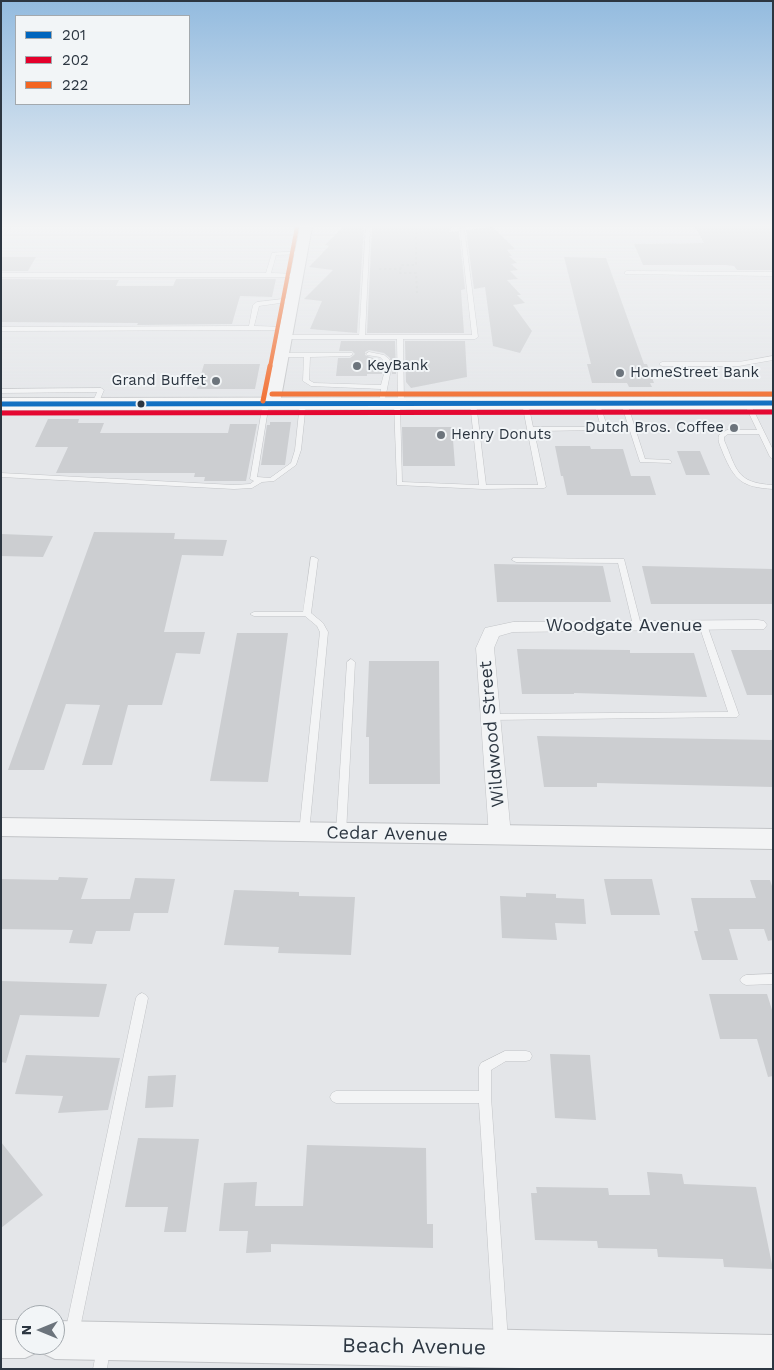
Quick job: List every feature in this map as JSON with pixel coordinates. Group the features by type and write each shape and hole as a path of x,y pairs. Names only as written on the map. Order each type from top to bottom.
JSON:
{"main road":[{"path":"1,404 302,403 391,399 473,403 773,403"}],"street":[{"path":"269,403 282,355 294,291"},
{"name":"Woodgate Avenue","path":"491,632 513,626 758,625"},
{"name":"Wildwood Street","path":"491,632 485,648 500,836"},
{"name":"Cedar Avenue","path":"1,827 773,839"},
{"path":"1,1339 15,1339"},
{"name":"Beach Avenue","path":"82,1347 501,1349 773,1354"}],"lane":[{"path":"362,336 365,291"},
{"path":"1,329 251,328 362,336 475,337 470,291"},
{"path":"251,328 256,305 292,300"},
{"path":"391,399 400,336"},
{"path":"307,354 306,381 313,385 391,399"},
{"path":"282,355 350,354"},
{"path":"369,354 382,356 386,359 386,374 391,399 399,484 483,487 542,486 525,403"},
{"path":"662,364 739,364 773,358"},
{"path":"1,391 102,390 95,404"},
{"path":"269,403 253,479 272,480 294,464 298,450 302,403"},
{"path":"473,403 483,487"},
{"path":"530,429 605,429 597,403"},
{"path":"624,403 642,461 669,462"},
{"path":"747,403 773,457"},
{"path":"761,432 727,432 721,436 721,440 739,480 747,484 773,487"},
{"path":"1,475 234,487 252,486 261,479"},
{"path":"307,614 314,559"},
{"path":"516,560 620,561 637,625"},
{"path":"254,614 307,614 320,625 324,632 304,833"},
{"path":"490,717 734,715 703,625"},
{"path":"341,833 351,662"},
{"path":"746,980 773,979"},
{"path":"82,1347 142,998"},
{"path":"501,1349 485,1098 485,1068 504,1056 526,1056"},
{"path":"336,1097 485,1098"}],"building":[{"path":"1,291 273,291 272,297 240,296 232,324 137,325 138,323 1,322"},
{"path":"312,291 360,291 357,333 310,329 322,301 304,299"},
{"path":"369,291 461,291 464,333 367,333"},
{"path":"486,291 517,291 521,295 517,295 525,303 513,305 532,331 520,353 493,346"},
{"path":"573,291 618,291 644,364 647,364 654,383 650,383 652,387 629,387 627,383 592,383 587,364 591,364"},
{"path":"341,341 395,341 396,374 392,374 390,358 384,353 369,350 365,352 365,355 381,361 382,374 336,376 338,358 350,358 355,354 352,351 339,351"},
{"path":"405,341 465,341 467,377 411,388 406,382"},
{"name":"Grand Buffet","path":"204,364 260,364 255,389 197,389"},
{"path":"48,419 79,419 78,423 104,423 100,433 228,433 230,424 257,424 246,481 204,481 205,477 194,477 195,473 56,473 68,447 35,447"},
{"path":"270,422 291,422 285,465 261,465 267,425 270,425"},
{"path":"402,427 452,427 455,466 403,466"},
{"path":"555,446 590,446 591,449 623,449 631,476 650,476 656,495 567,495"},
{"path":"677,451 700,451 710,475 686,475"},
{"path":"94,532 175,533 174,539 227,540 223,556 182,555 164,632 205,632 200,654 176,653 162,705 128,705 112,765 82,765 100,705 66,704 44,770 8,770"},
{"path":"1,534 53,536 43,557 1,556"},
{"path":"494,564 603,566 611,602 497,602"},
{"path":"642,566 773,569 773,604 651,604"},
{"path":"237,633 288,633 268,782 210,781"},
{"path":"517,649 630,650 630,653 694,653 707,697 574,693 522,694"},
{"path":"731,650 773,650 773,695 747,695"},
{"path":"369,661 439,661 440,784 369,784 369,737 366,737"},
{"path":"537,736 773,740 773,787 597,783 597,787 544,787"},
{"path":"59,877 88,878 81,899 130,899 135,878 175,879 168,913 134,913 130,931 96,931 92,944 69,943 73,930 1,929 1,879 58,880"},
{"path":"604,879 652,879 660,915 611,915"},
{"path":"750,880 770,880 773,889 773,940 768,941 764,929 729,929 738,960 702,960 694,931 698,931 691,898 756,898"},
{"path":"234,890 299,892 299,896 355,897 351,955 278,953 279,947 224,945"},
{"path":"526,893 556,894 556,898 584,899 586,924 555,923 557,940 502,938 500,896 526,897"},
{"path":"1,981 107,984 99,1017 20,1015 6,1063 1,1062"},
{"path":"709,994 767,994 773,1013 773,1076 768,1077 757,1039 720,1039"},
{"path":"550,1054 590,1055 596,1120 555,1118"},
{"path":"26,1055 120,1058 108,1110 58,1113 63,1096 15,1094"},
{"path":"176,1075 173,1107 145,1108 148,1076"},
{"path":"138,1138 199,1139 186,1232 164,1232 168,1207 125,1207"},
{"path":"1,1142 43,1195 1,1228"},
{"path":"307,1145 426,1148 427,1224 433,1224 433,1248 271,1244 271,1252 246,1253 248,1231 219,1231 224,1183 257,1182 255,1206 303,1206"},
{"path":"647,1172 682,1174 684,1184 756,1187 773,1269 724,1267 723,1259 658,1257 657,1249 598,1248 597,1241 535,1240 531,1193 537,1193 536,1187 608,1188 609,1195 650,1195"}],"transit line":[{"name":"222","path":"263,401 285,291"},
{"name":"222","path":"272,394 773,394"},
{"name":"201","path":"1,404 773,403"},
{"name":"202","path":"1,413 773,412"}],"place":[{"name":"KeyBank","path":"357,366"},
{"name":"HomeStreet Bank","path":"620,373"},
{"name":"Grand Buffet","path":"216,381"},
{"name":"Dutch Bros. Coffee","path":"734,428"},
{"name":"Henry Donuts","path":"441,435"}]}
